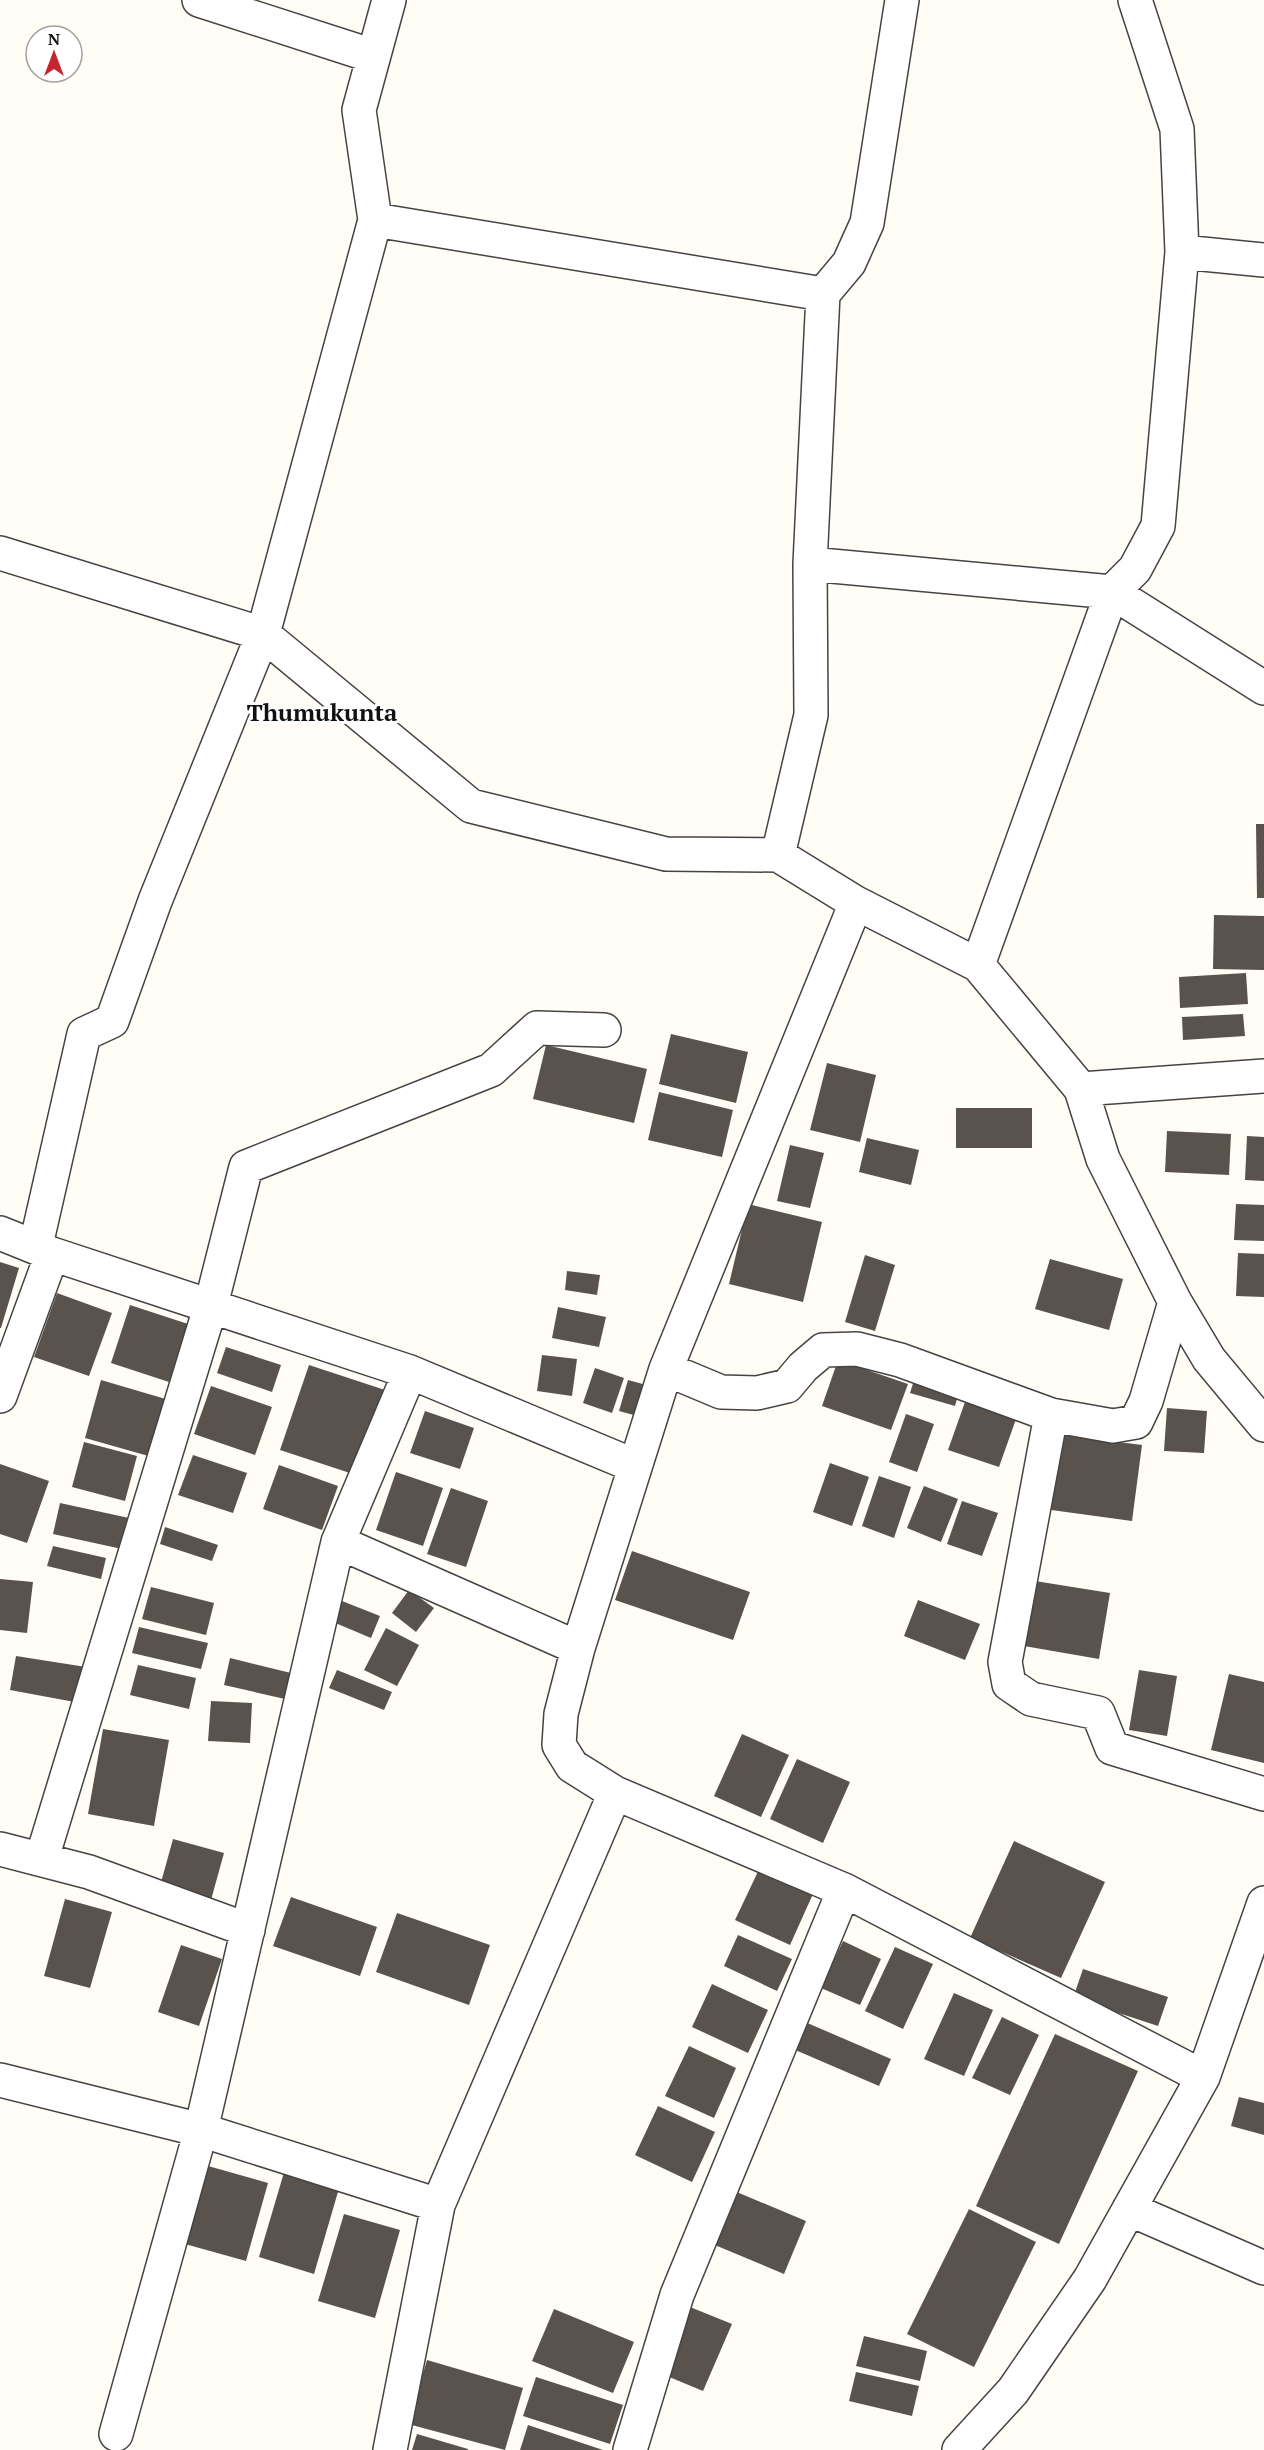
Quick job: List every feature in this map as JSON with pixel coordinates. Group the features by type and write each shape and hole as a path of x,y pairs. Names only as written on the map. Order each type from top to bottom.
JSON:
{"street":[{"path":"199,0 374,56"},
{"path":"0,1396 44,1250 84,1034 112,1022 155,900 263,634 375,220 359,110 389,0"},
{"path":"778,855 811,715 810,564 823,294 849,263 867,223 902,0"},
{"path":"978,965 1112,592 1135,569 1158,526 1182,252 1177,129 1135,0"},
{"path":"375,220 823,294"},
{"path":"1182,252 1264,260"},
{"path":"0,553 263,634 471,806 666,854 778,855 856,903 978,965 1081,1089 1103,1159 1175,1302 1209,1359 1264,1425"},
{"path":"810,564 1112,592 1263,679"},
{"path":"856,903 666,1370 578,1648 561,1714 559,1744 573,1766 615,1792 844,1890 1203,2077"},
{"path":"42,1858 211,1305 246,1167 491,1070 537,1028 604,1030"},
{"path":"1081,1089 1264,1076"},
{"path":"0,1233 44,1250 410,1372 635,1466"},
{"path":"666,1370 721,1392 757,1393 787,1386 803,1367 823,1350 857,1348 900,1360 1051,1415 1113,1426 1136,1422 1146,1401 1175,1302"},
{"path":"116,2434 201,2130 339,1542 410,1372"},
{"path":"1051,1415 1005,1662 1009,1684 1031,1699 1098,1713 1112,1748 1264,1794"},
{"path":"339,1542 578,1648"},
{"path":"390,2450 438,2205 615,1792"},
{"path":"0,1849 89,1872 248,1930"},
{"path":"630,2450 678,2295 844,1890"},
{"path":"959,2450 1013,2391 1090,2279 1129,2210 1203,2077 1264,1903"},
{"path":"0,2080 201,2130 438,2205"},
{"path":"1129,2210 1264,2268"}],"building":[{"path":"1256,824 1264,824 1264,898 1257,898"},
{"path":"1214,915 1264,916 1264,970 1213,969"},
{"path":"1246,973 1248,1004 1180,1008 1179,977"},
{"path":"1243,1014 1245,1036 1183,1040 1182,1017"},
{"path":"671,1034 748,1052 736,1103 659,1084"},
{"path":"546,1045 647,1069 634,1123 533,1099"},
{"path":"827,1063 876,1075 860,1142 810,1130"},
{"path":"659,1092 733,1110 722,1157 648,1140"},
{"path":"956,1108 1032,1108 1032,1148 956,1148"},
{"path":"1167,1131 1231,1134 1229,1175 1165,1172"},
{"path":"1247,1136 1264,1137 1264,1181 1245,1180"},
{"path":"867,1138 919,1150 911,1185 859,1172"},
{"path":"790,1145 824,1153 810,1208 777,1201"},
{"path":"748,1204 822,1222 803,1302 729,1284"},
{"path":"1236,1204 1264,1205 1264,1241 1234,1240"},
{"path":"1238,1253 1264,1254 1264,1297 1236,1296"},
{"path":"865,1255 895,1265 875,1331 845,1322"},
{"path":"1050,1259 1123,1279 1109,1330 1035,1309"},
{"path":"0,1262 19,1268 1,1328 0,1328"},
{"path":"567,1271 600,1275 597,1295 565,1290"},
{"path":"57,1293 112,1313 89,1376 34,1357"},
{"path":"130,1305 188,1324 169,1382 111,1363"},
{"path":"558,1307 606,1317 599,1347 552,1338"},
{"path":"226,1347 281,1365 272,1392 217,1373"},
{"path":"542,1355 577,1359 572,1396 537,1391"},
{"path":"838,1360 908,1384 891,1430 822,1406"},
{"path":"309,1365 385,1390 356,1475 280,1450"},
{"path":"595,1368 624,1378 612,1413 583,1403"},
{"path":"916,1374 960,1388 955,1406 910,1393"},
{"path":"101,1380 169,1400 152,1457 85,1438"},
{"path":"628,1380 650,1386 641,1417 619,1411"},
{"path":"211,1386 272,1407 255,1455 194,1434"},
{"path":"965,1402 1016,1419 999,1467 948,1450"},
{"path":"1167,1408 1207,1411 1204,1453 1164,1451"},
{"path":"425,1411 474,1428 460,1469 410,1453"},
{"path":"906,1414 934,1424 917,1472 889,1462"},
{"path":"1054,1434 1142,1445 1132,1521 1044,1509"},
{"path":"84,1442 137,1456 125,1501 72,1487"},
{"path":"193,1455 247,1473 233,1513 178,1495"},
{"path":"830,1463 869,1477 852,1526 813,1512"},
{"path":"0,1464 49,1481 27,1543 0,1534"},
{"path":"279,1465 338,1486 322,1530 263,1509"},
{"path":"396,1472 443,1488 423,1546 376,1530"},
{"path":"879,1476 911,1487 894,1538 862,1526"},
{"path":"924,1486 958,1499 941,1542 907,1528"},
{"path":"451,1488 488,1501 466,1567 427,1554"},
{"path":"962,1501 998,1513 982,1556 947,1544"},
{"path":"60,1503 129,1518 122,1549 53,1534"},
{"path":"165,1527 218,1545 212,1561 160,1544"},
{"path":"53,1546 106,1558 101,1579 47,1566"},
{"path":"632,1551 750,1592 733,1640 615,1600"},
{"path":"0,1579 33,1582 27,1633 0,1630"},
{"path":"1035,1581 1110,1593 1099,1659 1024,1646"},
{"path":"151,1587 214,1603 206,1635 142,1619"},
{"path":"409,1590 434,1608 416,1632 392,1613"},
{"path":"918,1600 980,1624 965,1660 904,1636"},
{"path":"342,1601 380,1616 371,1638 333,1622"},
{"path":"139,1627 208,1643 201,1669 132,1653"},
{"path":"386,1628 419,1645 397,1686 364,1670"},
{"path":"16,1656 86,1667 80,1703 10,1690"},
{"path":"230,1658 291,1673 285,1699 224,1685"},
{"path":"138,1665 196,1678 189,1709 130,1695"},
{"path":"337,1670 392,1692 384,1710 329,1688"},
{"path":"1139,1670 1177,1676 1167,1736 1129,1730"},
{"path":"1229,1674 1264,1682 1264,1763 1211,1750"},
{"path":"211,1701 252,1703 250,1743 208,1741"},
{"path":"103,1729 169,1740 154,1826 88,1814"},
{"path":"742,1734 789,1755 761,1817 714,1796"},
{"path":"797,1759 850,1782 823,1843 770,1819"},
{"path":"173,1839 224,1853 211,1900 160,1886"},
{"path":"1014,1841 1105,1882 1061,1978 970,1938"},
{"path":"763,1861 817,1885 790,1945 735,1920"},
{"path":"291,1897 377,1927 360,1976 273,1946"},
{"path":"65,1899 112,1912 90,1988 44,1976"},
{"path":"397,1913 490,1945 469,2005 376,1972"},
{"path":"738,1935 792,1959 777,1991 724,1966"},
{"path":"843,1941 881,1959 860,2005 821,1988"},
{"path":"181,1945 222,1959 199,2026 158,2012"},
{"path":"895,1947 933,1964 903,2029 865,2011"},
{"path":"1083,1969 1168,1997 1158,2026 1073,1998"},
{"path":"712,1984 768,2010 748,2053 692,2027"},
{"path":"954,1993 993,2010 964,2076 924,2059"},
{"path":"1002,2017 1039,2035 1010,2095 972,2078"},
{"path":"805,2022 891,2059 879,2086 793,2049"},
{"path":"1055,2034 1138,2071 1059,2244 976,2206"},
{"path":"689,2046 736,2068 714,2118 665,2096"},
{"path":"1239,2097 1264,2103 1264,2135 1231,2126"},
{"path":"658,2106 715,2132 692,2182 635,2155"},
{"path":"208,2166 268,2183 246,2261 185,2244"},
{"path":"285,2169 340,2185 314,2274 259,2257"},
{"path":"732,2190 806,2221 784,2274 710,2243"},
{"path":"969,2209 1036,2242 974,2367 907,2334"},
{"path":"344,2214 400,2230 375,2318 318,2301"},
{"path":"690,2307 732,2324 703,2391 662,2374"},
{"path":"554,2309 634,2342 613,2393 532,2361"},
{"path":"864,2336 927,2351 920,2381 856,2366"},
{"path":"427,2360 523,2388 505,2450 408,2424"},
{"path":"856,2372 919,2386 912,2416 849,2401"},
{"path":"536,2377 623,2405 610,2444 523,2416"},
{"path":"528,2425 603,2450 520,2450"},
{"path":"417,2434 468,2449 468,2450 412,2450"}],"district":[{"name":"Thumukunta","path":"322,713"}]}
